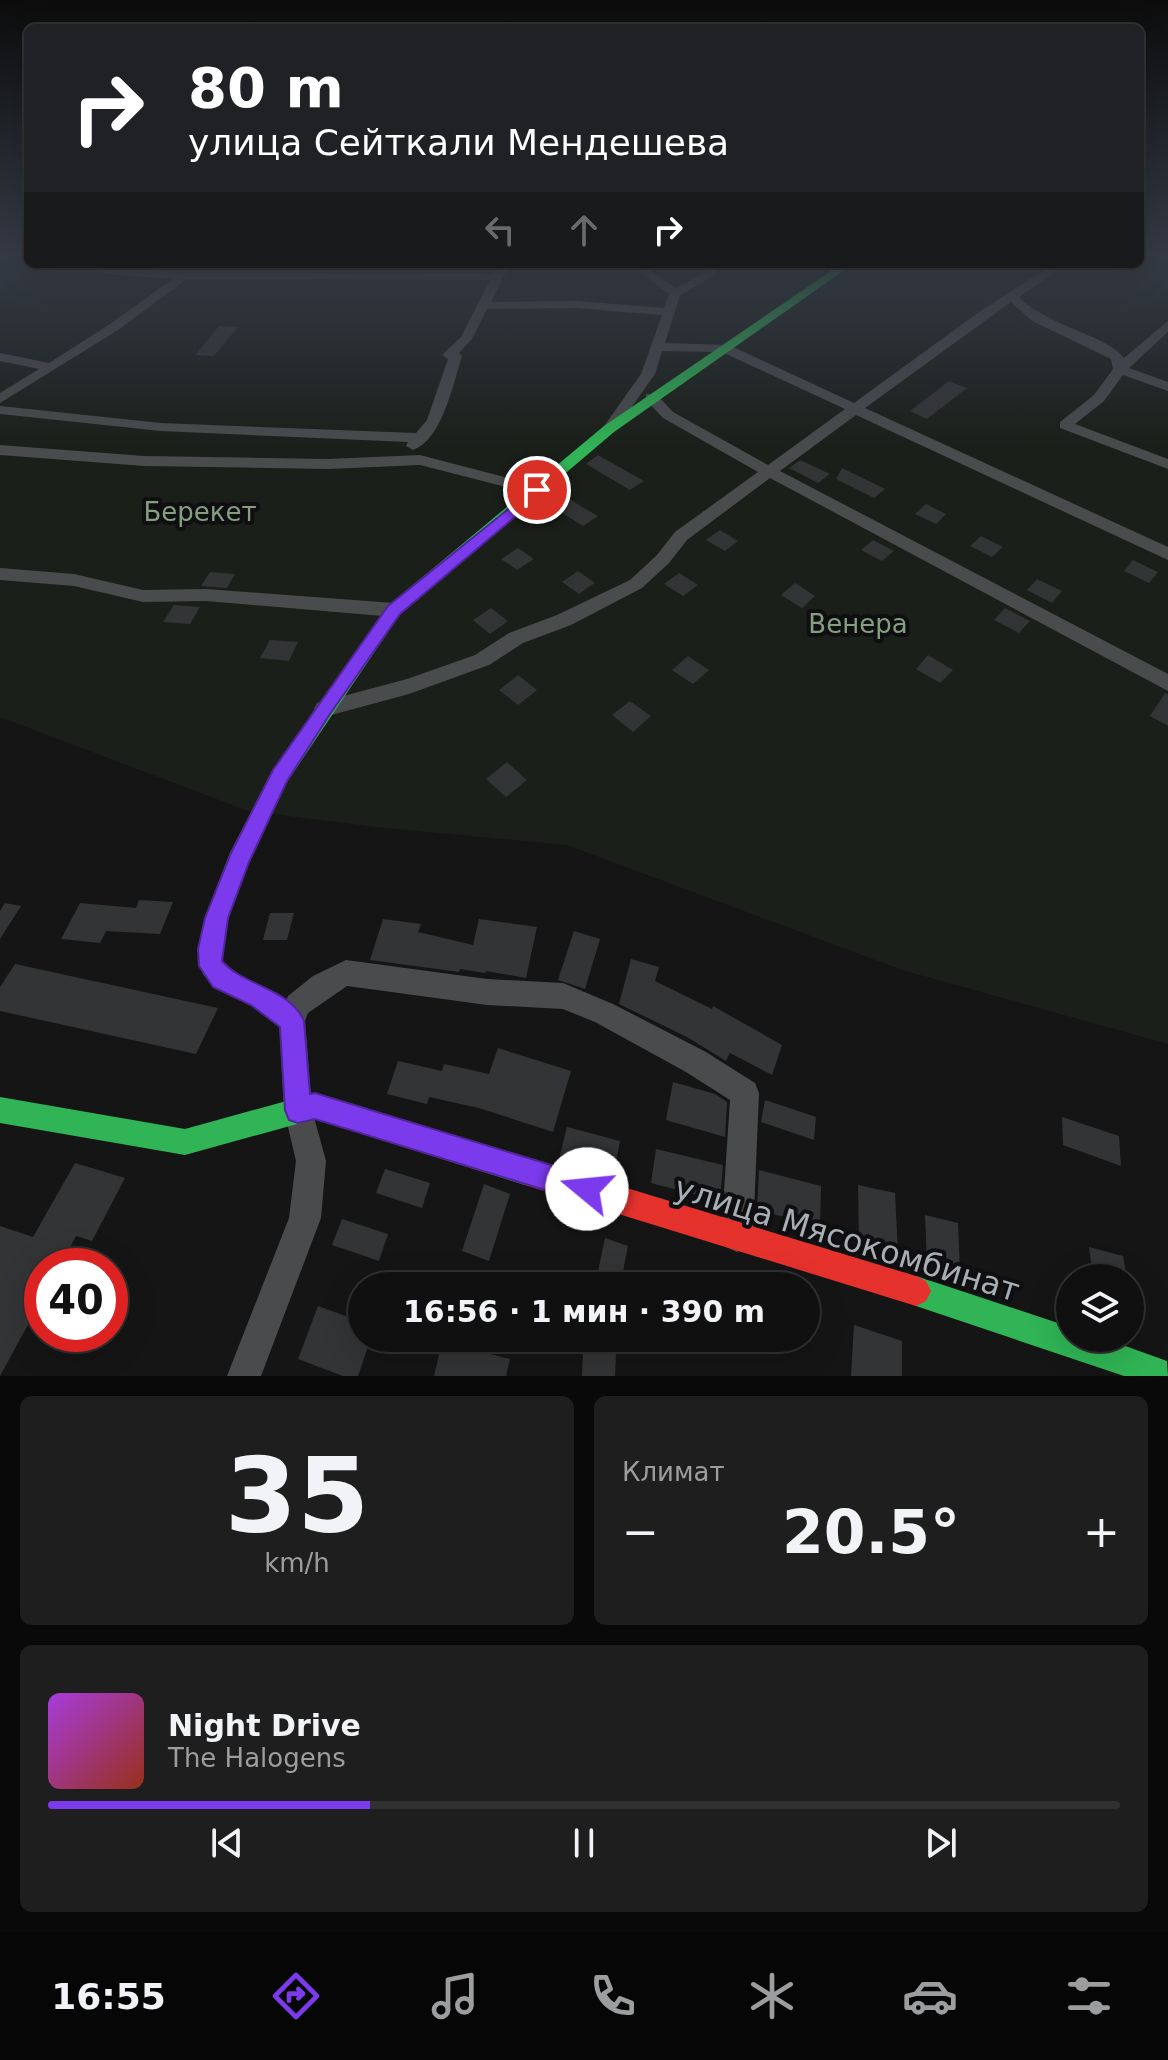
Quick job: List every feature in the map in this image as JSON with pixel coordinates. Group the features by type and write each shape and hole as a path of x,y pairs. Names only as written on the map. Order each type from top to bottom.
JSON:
{"street":[{"path":"0,399 123,320"},
{"path":"408,461 411,449 434,421 452,356 476,320"},
{"path":"609,429 648,374 665,320"},
{"path":"292,1021 260,996 221,978 211,966 210,949 216,918 238,860 280,776 324,709 394,610 609,429 765,320"},
{"path":"324,709 409,686 482,660 516,638 564,620 636,584 663,559 681,536 980,320"},
{"path":"1037,320 1108,350 1117,357 1120,369"},
{"path":"1168,325 1120,369 1099,398 1065,425 1168,464"},
{"path":"657,347 724,348 1168,554"},
{"path":"0,357 51,367"},
{"path":"1120,369 1168,387"},
{"path":"651,397 668,415 768,471 1168,683"},
{"path":"0,410 161,427 421,438"},
{"path":"0,450 144,461 328,464 420,460 537,490"},
{"path":"0,574 74,580 143,596 206,595 394,610"},
{"path":"244,1376 305,1218 311,1161 298,1110 292,1021 297,1005 322,985 346,973 487,992 563,996 604,1013 696,1062 745,1093 737,1236"},
{"name":"улица Мясокомбинат","path":"0,1110 185,1142 315,1106 1003,1318 1167,1376"}],"green space":[{"name":"Венера","path":"0,320 1168,320 1168,1044 902,970 567,845 248,811 0,717"}],"building":[{"path":"219,326 238,327 214,356 195,355"},
{"path":"949,381 967,388 927,419 910,411"},
{"path":"598,455 644,481 630,490 586,464"},
{"path":"800,460 830,474 818,483 789,468"},
{"path":"842,468 885,489 874,498 836,479"},
{"path":"556,490 598,516 583,526 543,501"},
{"path":"926,504 946,514 936,524 915,514"},
{"path":"720,530 738,541 725,551 706,540"},
{"path":"981,536 1003,547 992,557 970,546"},
{"path":"873,540 894,551 882,561 861,550"},
{"path":"518,548 534,559 517,570 501,559"},
{"path":"1133,560 1158,572 1149,583 1124,571"},
{"path":"578,571 595,583 579,594 562,582"},
{"path":"210,572 235,574 227,588 201,586"},
{"path":"679,573 698,585 683,596 664,584"},
{"path":"1037,579 1062,591 1052,603 1027,590"},
{"path":"795,583 815,596 802,608 781,595"},
{"path":"174,605 200,607 190,624 163,622"},
{"path":"491,608 508,621 490,634 473,620"},
{"path":"1005,608 1030,621 1019,633 994,620"},
{"path":"270,640 298,642 289,661 260,658"},
{"path":"928,655 953,670 940,683 916,669"},
{"path":"688,656 709,670 693,684 672,670"},
{"path":"518,675 537,690 518,705 499,690"},
{"path":"1165,693 1168,694 1168,726 1150,716"},
{"path":"630,701 651,716 633,732 612,715"},
{"path":"507,762 527,780 506,797 486,779"},
{"path":"139,900 173,902 160,934 106,931 100,943 61,939 80,903 136,908"},
{"path":"5,903 21,906 0,939 0,911"},
{"path":"270,913 294,913 287,940 263,940"},
{"path":"383,919 421,924 418,932 473,945 479,919 537,927 526,978 370,960"},
{"path":"574,931 600,939 585,989 558,980"},
{"path":"631,959 659,967 655,981 712,1009 713,1006 782,1045 772,1075 730,1053 726,1061 687,1037 619,1004"},
{"path":"15,964 218,1008 196,1054 0,1011 0,987"},
{"path":"498,1048 571,1071 553,1132 479,1108 429,1097 427,1104 387,1094 398,1061 442,1071 444,1064 489,1074"},
{"path":"673,1082 715,1094 727,1102 725,1137 666,1120"},
{"path":"765,1100 816,1117 814,1140 761,1122"},
{"path":"1062,1117 1119,1136 1121,1166 1063,1145"},
{"path":"567,1127 620,1141 614,1172 560,1155"},
{"path":"656,1149 723,1165 720,1201 651,1183"},
{"path":"75,1163 125,1178 92,1241 76,1236 70,1248 24,1248 24,1332 0,1376 0,1226 33,1237"},
{"path":"385,1169 430,1183 422,1208 376,1193"},
{"path":"759,1170 821,1186 820,1226 757,1210"},
{"path":"484,1184 510,1194 489,1261 462,1251"},
{"path":"858,1185 895,1193 898,1253 859,1244"},
{"path":"925,1215 958,1223 960,1272 927,1263"},
{"path":"342,1219 388,1234 379,1261 332,1245"},
{"path":"605,1238 628,1246 623,1272 598,1272"},
{"path":"1089,1247 1123,1256 1124,1264 1091,1264"},
{"path":"318,1306 348,1317 348,1352 366,1352 358,1376 343,1376 298,1359"},
{"path":"854,1325 902,1341 902,1376 851,1376"},
{"path":"440,1352 482,1352 510,1359 506,1376 434,1376"},
{"path":"583,1352 616,1354 615,1376 582,1376"}],"traffic: fast":[{"path":"292,1021 260,996 221,978 211,966 210,949 216,918 238,860 280,776 394,610 609,429 767,320"},
{"path":"0,1110 185,1142 315,1106 525,1171"},
{"path":"916,1291 1167,1376"}],"traffic: jam":[{"path":"525,1171 916,1291"}],"route":[{"path":"537,490 394,610 324,709 280,776 238,860 216,918 210,949 211,966 221,978 260,996 292,1021 298,1110 315,1106 587,1189"}],"park label":[{"name":"Берекет","path":"200,512"}]}
